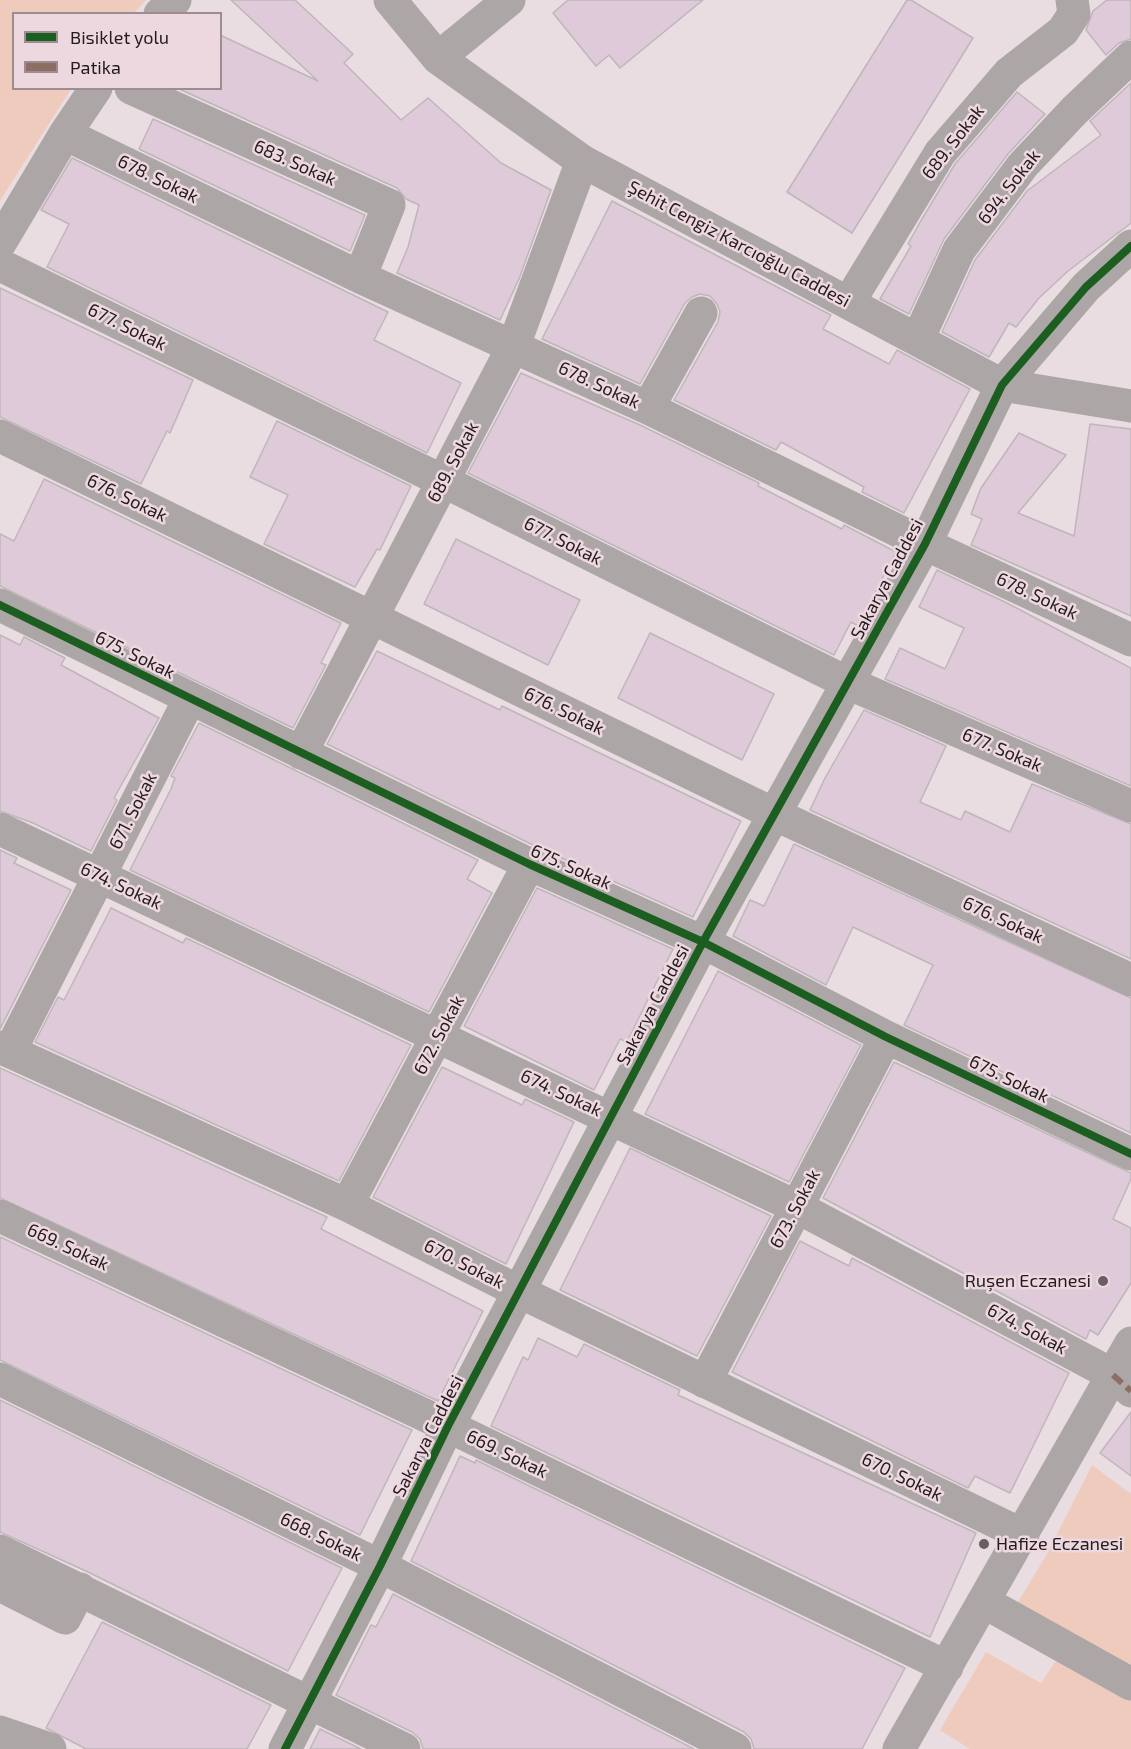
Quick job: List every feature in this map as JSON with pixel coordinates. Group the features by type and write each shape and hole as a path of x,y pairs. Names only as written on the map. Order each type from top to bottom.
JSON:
{"street":[{"path":"162,12 175,0"},
{"name":"Şehit Cengiz Karcıoğlu Caddesi","path":"390,0 438,58 582,161 1002,385 1131,406"},
{"path":"438,58 509,0"},
{"name":"689. Sokak","path":"849,302 940,153 1010,73 1063,31 1074,14 1072,0"},
{"name":"694. Sokak","path":"918,339 960,250 1023,165 1075,110 1131,57"},
{"path":"0,243 65,134 95,90"},
{"name":"683. Sokak","path":"135,90 388,205 360,277"},
{"name":"678. Sokak","path":"65,134 360,277 514,345 648,408 925,544 1131,640"},
{"name":"689. Sokak","path":"301,753 514,345 582,161"},
{"name":"Sakarya Caddesi","path":"285,1749 380,1566 448,1426 703,942 925,544 1002,385 1086,287 1131,246"},
{"name":"677. Sokak","path":"0,265 443,481 848,683 1131,806"},
{"path":"648,408 701,314"},
{"name":"676. Sokak","path":"0,436 774,814 1131,980"},
{"name":"675. Sokak","path":"0,605 529,864 703,942 885,1037 1131,1154"},
{"name":"671. Sokak","path":"5,1049 99,876 190,699"},
{"name":"674. Sokak","path":"0,829 797,1207 1122,1383"},
{"name":"672. Sokak","path":"346,1205 529,864"},
{"name":"673. Sokak","path":"705,1382 885,1037"},
{"name":"670. Sokak","path":"5,1049 346,1205 520,1292 1023,1535"},
{"name":"669. Sokak","path":"0,1216 448,1426 947,1667"},
{"path":"899,1749 1023,1535 1122,1383 1131,1343"},
{"name":"668. Sokak","path":"0,1379 380,1566 735,1749"},
{"path":"0,1551 404,1749"},
{"path":"0,1585 65,1618 80,1589"},
{"path":"984,1602 1131,1684"},
{"path":"0,1732 4,1749"},
{"path":"0,1732 50,1749"}],"shaded area":[{"path":"0,0 146,0 135,12 12,12 12,90 70,90 0,201"},
{"path":"1092,1465 1131,1494 1131,1749 970,1749 940,1730 986,1652 1041,1683 1059,1656 1006,1622 1047,1554"}],"building":[{"path":"231,0 295,0 353,54 344,63 401,120 428,98 501,163 551,190 519,279 500,320 397,273 408,247 419,205 406,199 397,188 181,90 222,90 222,36 318,81"},
{"path":"568,0 703,0 620,68 609,55 596,66 553,13"},
{"path":"907,0 911,0 973,38 852,233 787,192"},
{"path":"1107,0 1131,0 1131,39 1119,43 1106,55 1086,30 1093,11"},
{"path":"1131,83 1131,223 1068,271 1039,298 1016,327 1009,323 989,357 942,332 975,260 1027,191 1101,135 1090,121"},
{"path":"1017,92 1045,114 1008,154 944,239 909,314 880,299 911,246 908,244 919,224 955,164"},
{"path":"153,119 365,215 350,251 139,149"},
{"path":"72,158 388,312 374,340 461,383 427,453 47,267 69,224 41,210"},
{"path":"612,201 831,315 823,329 889,364 897,350 970,389 904,513 862,492 864,487 781,442 776,450 674,400 718,322 720,312 710,296 700,294 685,303 640,384 542,339"},
{"path":"0,288 193,380 170,433 167,431 141,484 0,417"},
{"path":"521,373 640,425 759,483 758,486 842,529 844,525 896,552 858,626 851,622 834,655 468,473"},
{"path":"277,421 411,486 380,550 377,549 355,587 264,544 288,495 250,477"},
{"path":"1090,424 1131,429 1131,616 971,545 982,519 971,514 981,488 1019,433 1066,455 1018,513 1074,536"},
{"path":"44,479 341,623 321,663 326,665 293,728 0,586 0,534 14,541"},
{"path":"456,539 580,600 548,665 424,604"},
{"path":"937,570 1007,603 1131,668 1131,786 885,679 900,648 945,669 964,628 919,607"},
{"path":"650,633 774,694 742,760 618,698"},
{"path":"0,635 20,645 24,637 65,658 61,665 159,718 114,798 117,800 91,851 33,823 0,811"},
{"path":"377,651 500,710 502,706 741,821 693,917 537,847 327,744"},
{"path":"864,710 946,746 920,802 961,820 965,811 1010,832 1032,784 1131,824 1131,959 810,810 825,778"},
{"path":"199,723 478,860 467,879 492,893 429,1012 130,870 171,789 175,778 171,776"},
{"path":"794,844 1131,998 1131,1133 904,1025 933,965 853,927 826,985 733,936 750,900 764,906"},
{"path":"0,850 17,858 14,863 71,890 0,1029"},
{"path":"537,888 673,949 627,1042 620,1039 594,1090 464,1026"},
{"path":"111,908 183,943 186,938 411,1045 339,1181 35,1042 58,997 64,1000"},
{"path":"718,971 861,1045 789,1182 645,1114"},
{"path":"894,1062 1131,1173 1131,1179 1113,1219 1131,1228 1131,1283 1098,1335 1090,1330 1086,1339 823,1198"},
{"path":"442,1067 522,1105 525,1099 574,1122 506,1264 373,1197"},
{"path":"0,1068 327,1217 321,1229 483,1311 438,1401 0,1198"},
{"path":"630,1148 771,1216 697,1356 560,1290"},
{"path":"0,1237 412,1430 360,1535 0,1360"},
{"path":"800,1241 849,1266 852,1258 1069,1373 1010,1493 975,1476 968,1488 732,1372"},
{"path":"538,1338 577,1357 584,1344 680,1390 678,1395 976,1533 930,1637 491,1426 523,1357 528,1360"},
{"path":"0,1400 342,1568 288,1671 88,1572 0,1532"},
{"path":"1131,1412 1131,1476 1100,1453"},
{"path":"460,1456 475,1463 476,1460 905,1668 862,1749 754,1749 751,1739 744,1732 411,1561"},
{"path":"393,1594 694,1749 423,1749 420,1739 412,1732 336,1695 371,1625 376,1627"},
{"path":"102,1622 271,1705 247,1749 86,1749 46,1728"},
{"path":"320,1729 361,1749 310,1749"}],"marked path":[{"path":"1113,1375 1131,1391"}],"cycle path":[{"path":"285,1749 380,1566 448,1426 703,942 925,544 1002,385 1086,287 1131,246"},
{"path":"0,605 529,864 703,942 886,1037 1131,1154"}],"place":[{"name":"Ruşen Eczanesi","path":"1103,1281"},
{"name":"Hafize Eczanesi","path":"984,1544"}]}
